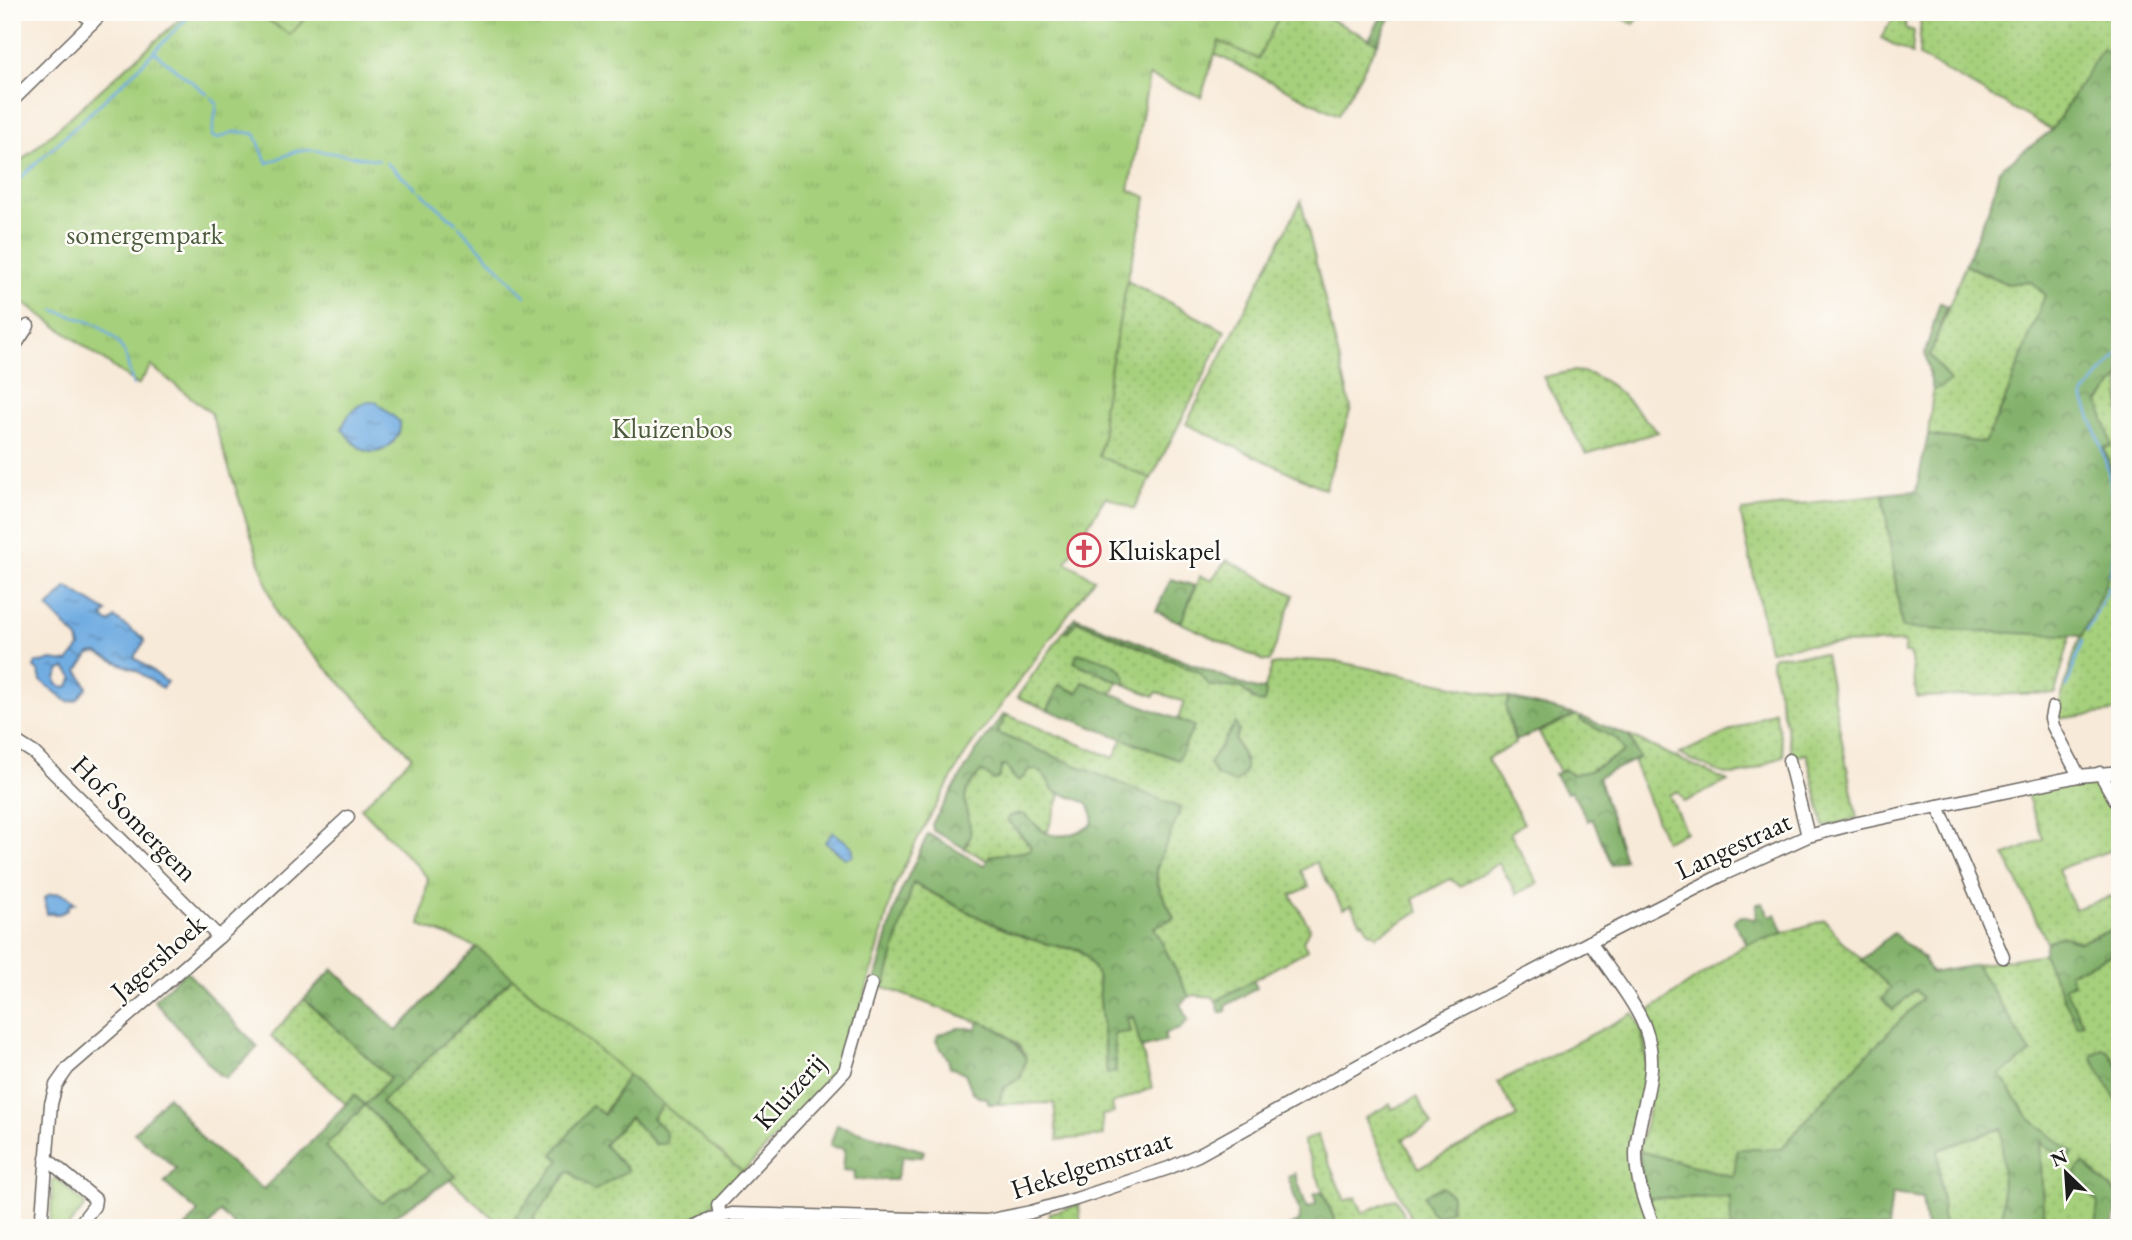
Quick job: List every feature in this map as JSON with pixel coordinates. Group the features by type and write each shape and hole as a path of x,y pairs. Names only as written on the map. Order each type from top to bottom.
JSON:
{"street":[{"path":"82,12 92,23"},
{"path":"12,101 103,12"},
{"path":"12,350 28,326"},
{"path":"2053,708 2053,726 2080,776"},
{"name":"Hof Somergem","path":"12,739 34,753 219,937"},
{"path":"1789,760 1808,836"},
{"name":"Langestraat","path":"1431,1026 1724,874 1808,836 2080,776 2120,772"},
{"path":"2099,773 2120,808"},
{"path":"1938,806 2003,957"},
{"name":"Jagershoek","path":"41,1228 51,1104 56,1085 68,1068 219,937 348,817"},
{"path":"1590,942 1639,1017 1648,1040 1650,1091 1636,1154 1637,1172 1654,1228"},
{"name":"Kluizerij","path":"720,1215 718,1205 845,1071 871,984"},
{"name":"Hekelgemstraat","path":"693,1228 720,1215 732,1214 988,1221 1031,1212 1158,1172 1198,1155 1431,1026"},
{"path":"46,1158 95,1199 94,1206 77,1228"}],"green space":[{"name":"Kluizenbos","path":"188,12 256,12 290,35 311,12 1281,12 1258,59 1219,41 1201,97 1149,76 1129,190 1147,197 1127,281 1102,412 1104,432 1099,456 1151,479 1134,509 1106,496 1066,562 1094,579 966,753 918,838 894,888 843,1066 743,1172 477,947 420,925 428,878 361,808 412,757 278,618 211,413 151,366 138,385 12,294 12,169"},
{"path":"256,12 311,12 290,35"},
{"path":"1281,12 1316,12 1378,43 1338,115 1215,54 1219,41 1258,59"},
{"path":"1384,12 1393,12 1378,43 1369,39"},
{"path":"1610,12 1644,12 1634,24"},
{"path":"1897,12 1906,12 1905,28 1914,31 1912,54 1881,38"},
{"path":"1921,12 2107,12 2120,19 2120,59 2102,50 2052,130 1919,56"},
{"path":"2102,49 2120,59 2120,377 2099,402 2112,446 2104,448 2114,484 2119,522 2112,566 2082,636 1902,628 1883,494 1916,491 1928,435 1984,443 2004,403 2045,295 2030,281 2008,284 1965,265 1991,202 1999,170 2052,130"},
{"path":"1301,201 1351,408 1325,489 1186,424"},
{"path":"1965,265 2007,284 2030,281 2045,295 2004,403 1984,443 1928,435 1933,391 1950,381 1930,355"},
{"path":"1127,281 1225,331 1151,479 1099,457 1104,432 1102,412"},
{"path":"1940,302 1947,306 1930,355 1950,381 1933,391 1925,353"},
{"path":"1573,371 1586,373 1610,384 1658,432 1586,454 1543,377"},
{"path":"2120,377 2120,711 2055,719 2077,645 2101,595 2119,524 2115,484 2104,447 2111,445 2099,402"},
{"path":"1883,494 1902,628 2071,634 2055,693 1917,697 1910,653 1905,653 1904,642 1805,645 1769,650 1741,515 1743,511"},
{"path":"1227,560 1294,595 1270,661 1264,661 1181,623 1200,576 1211,580"},
{"path":"1171,579 1195,586 1181,623 1156,611"},
{"path":"1075,617 1249,687 1261,690 1265,688 1264,702 1259,703 1241,688 1210,686 1199,672 1077,621 1067,632 1064,631"},
{"path":"1076,621 1199,672 1207,682 1241,688 1253,700 1266,695 1265,688 1272,665 1305,660 1340,662 1510,698 1506,709 1515,744 1487,759 1524,823 1510,833 1538,883 1517,894 1499,863 1460,886 1450,879 1413,899 1419,911 1376,936 1361,923 1351,905 1343,909 1316,862 1301,871 1309,887 1291,895 1310,928 1303,941 1307,950 1216,1001 1213,997 1189,997 1154,927 1174,918 1160,889 1157,875 1164,844 996,732 1007,715 1114,758 1123,738 1177,759 1194,726 1178,719 1184,702 1157,692 1154,696 1126,685 1125,676 1115,666 1074,662 1118,682 1112,694 1083,682 1079,693 1059,685 1048,710 1017,697 1064,631 1067,632","holes":["1239,730 1235,740 1246,761 1217,776 1209,764"]},
{"path":"1078,653 1116,666 1122,671 1126,685 1074,662"},
{"path":"1825,654 1857,818 1824,827 1807,754 1793,757 1771,660 1774,656"},
{"path":"1083,682 1194,726 1178,760 1048,710 1059,685 1078,693"},
{"path":"1510,698 1576,715 1516,741 1506,709"},
{"path":"1775,711 1784,755 1752,771 1732,775 1722,773 1679,754"},
{"path":"1004,714 1007,715 997,733 1181,808 1156,869 1157,883 1174,918 1154,927 1189,997 1180,1004 1188,1020 1180,1029 1164,1034 1166,1041 1141,1048 1133,1017 1127,1018 1130,1032 1114,1034 1116,1072 1107,1074 1098,978 1079,949 1057,946 1014,933 913,883 886,982 875,981 897,900 928,834 984,866 990,856 1030,850 1030,845 1008,821 1009,816 1023,814 1042,830 1057,835 1076,833 1092,824 1093,816 1088,803 1054,791 1039,771 1029,769 1023,778 1017,781 1005,765 1002,766 999,778 994,780 982,771 965,796 970,836 964,848 933,830 932,824 975,753"},
{"path":"1576,715 1618,740 1625,752 1589,771 1572,775 1565,770 1560,772 1539,732"},
{"path":"1581,717 1629,736 1639,758 1598,777 1625,860 1612,865 1592,818 1588,821 1571,791 1567,793 1554,774 1565,770 1572,775 1589,771 1624,752 1618,740 1580,720"},
{"path":"1235,723 1239,730 1235,740 1245,768 1241,778 1235,783 1217,776 1209,764"},
{"path":"1629,736 1728,781 1684,802 1678,791 1669,795 1686,832 1665,841 1633,760 1639,757"},
{"path":"1002,765 1007,767 1013,778 1023,778 1029,769 1035,769 1047,776 1052,789 1060,795 1047,833 1018,813 1009,817 1008,821 1030,845 1030,850 988,861 964,848 970,836 965,796 982,771 1000,774"},
{"path":"2090,778 2095,780 2120,819 2120,847 2058,869 2074,909 2120,894 2120,927 2080,942 2064,938 2047,942 2005,856 2043,839 2026,792"},
{"path":"913,883 1014,933 1057,947 1079,950 1098,978 1107,1073 1116,1071 1114,1034 1127,1018 1133,1016 1152,1088 1112,1104 1114,1113 1102,1115 1103,1136 1058,1140 1054,1103 998,1104 1004,1088 1021,1077 1026,1058 1019,1045 1000,1030 874,984 875,981 886,981"},
{"path":"1762,903 1770,916 1776,914 1784,933 1747,944 1734,922 1735,919 1742,916 1753,919 1756,917 1757,904"},
{"path":"1825,920 1841,940 1892,988 1893,1009 1915,990 1923,998 1831,1092 1781,1149 1735,1177 1639,1151 1650,1105 1642,1016 1744,945"},
{"path":"2120,927 2120,951 2069,973 2073,983 2064,987 2083,1023 2077,1026 2043,954 2047,942 2061,936 2080,942"},
{"path":"1893,933 1924,959 1931,973 1976,965 2031,1053 2000,1075 2030,1119 2073,1153 2068,1160 2040,1142 2044,1228 2003,1228 2002,1128 1938,1150 1944,1228 1926,1228 1922,1198 1892,1194 1888,1228 1731,1228 1730,1197 1645,1198 1639,1151 1734,1177 1737,1149 1781,1149 1831,1092 1922,998 1915,990 1893,1010 1882,999 1891,988 1861,960"},
{"path":"477,947 513,978 381,1102 456,1176 376,1228 237,1228 220,1212 207,1228 185,1228 198,1212 164,1183 177,1169 134,1133 168,1096 205,1142 263,1189 354,1095 365,1105 390,1078 304,999 333,969 397,1031","holes":["365,1105 429,1171 382,1203 325,1147"]},
{"path":"2120,951 2120,1070 2107,1050 2102,1049 2093,1054 2092,1058 2120,1107 2120,1200 2115,1192 2083,1163 2074,1175 2099,1203 2095,1228 2044,1228 2040,1141 2073,1153 2030,1119 1999,1075 2031,1053 1976,965 2043,954 2077,1025 2082,1022 2063,987 2068,973"},
{"path":"186,971 258,1047 226,1078 218,1074 154,1000"},
{"path":"513,978 628,1074 603,1115 593,1106 553,1155 561,1160 507,1228 504,1228 451,1180 455,1177 381,1102"},
{"path":"1253,980 1257,988 1227,1005 1226,1011 1220,1013 1216,1001"},
{"path":"304,999 390,1078 365,1105 354,1095 346,1104 271,1036"},
{"path":"1634,1013 1642,1032 1647,1071 1634,1140 1651,1228 1415,1228 1365,1118 1390,1104 1393,1109 1417,1097 1432,1125 1403,1139 1419,1168 1517,1117 1498,1082"},
{"path":"980,1021 1007,1035 1026,1058 1021,1077 1004,1088 998,1104 989,1104 987,1098 978,1097 972,1091 965,1073 950,1067 936,1041 938,1035 957,1028 976,1028"},
{"path":"2102,1049 2107,1050 2120,1070 2120,1107 2092,1058"},
{"path":"628,1074 663,1104 652,1118 665,1132 665,1144 655,1144 630,1117 604,1145 628,1170 594,1191 569,1171 527,1228 507,1228 560,1160 553,1154 592,1105 604,1115"},
{"path":"663,1104 743,1172 703,1214 679,1228 527,1228 569,1171 628,1170 603,1145 630,1117 655,1144 652,1118"},
{"path":"365,1105 429,1171 382,1203 324,1147"},
{"path":"837,1125 924,1151 922,1157 903,1156 896,1180 854,1180 855,1171 843,1170 845,1149 830,1146"},
{"path":"2003,1127 2003,1228 1944,1228 1938,1150"},
{"path":"1317,1135 1345,1201 1356,1197 1363,1213 1396,1198 1409,1228 1338,1228 1303,1141"},
{"path":"2083,1163 2115,1192 2120,1200 2112,1228 2095,1228 2098,1203 2073,1175"},
{"path":"1295,1173 1307,1208 1316,1204 1314,1194 1322,1191 1338,1228 1314,1228 1313,1225 1307,1228 1284,1228 1299,1222 1300,1214 1288,1176"},
{"path":"56,1178 86,1205 67,1228 50,1228 53,1179"},
{"path":"1442,1187 1452,1196 1451,1210 1437,1216 1430,1211 1424,1195"},
{"path":"1731,1197 1731,1228 1658,1228 1645,1198"},
{"path":"1079,1205 1081,1228 1051,1228 1049,1213"},
{"path":"714,1222 844,1223 844,1228 716,1228"}],"water":[{"path":"367,402 376,402 400,422 396,438 389,446 379,451 368,451 360,447 342,429 352,412"},
{"path":"67,587 107,612 102,617 110,623 115,618 143,638 145,641 134,657 167,682 162,688 137,671 97,653 90,654 78,670 87,687 77,700 68,702 41,681 39,672 34,668 36,662 68,662 80,647 78,639 48,608","holes":["65,668 73,677 69,686 57,684 56,678 60,670"]},
{"path":"833,832 853,847 853,856 845,858 825,842"},
{"path":"58,893 75,903 59,914 47,914 44,898"}],"waterway":[{"path":"12,186 131,75 193,12"},
{"path":"268,12 274,12"},
{"path":"154,52 207,94"},
{"path":"211,97 217,104 212,135 214,138 237,132 255,134 267,163 297,151 312,150 379,160"},
{"path":"386,163 417,189"},
{"path":"421,192 456,223"},
{"path":"459,226 525,296"},
{"path":"54,310 96,324"},
{"path":"98,325 114,338"},
{"path":"116,340 125,353 133,385"},
{"path":"2110,575 2116,530 2111,486 2084,394 2120,351"},
{"path":"2087,631 2108,586"},
{"path":"2067,687 2082,641"}],"place":[{"name":"Kluiskapel","path":"1084,550"}],"park label":[{"name":"somergempark","path":"145,234"}]}
